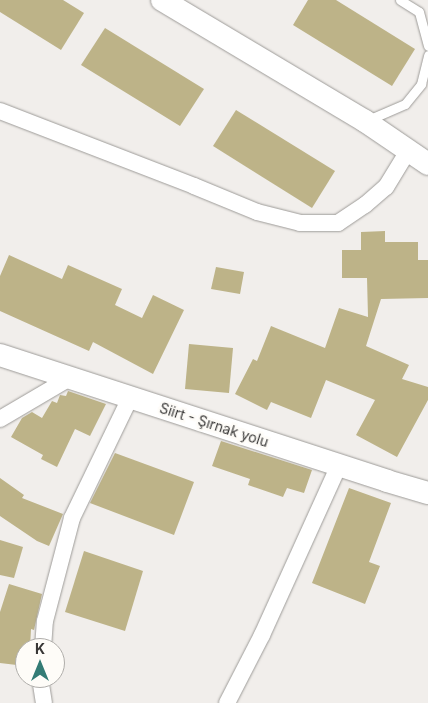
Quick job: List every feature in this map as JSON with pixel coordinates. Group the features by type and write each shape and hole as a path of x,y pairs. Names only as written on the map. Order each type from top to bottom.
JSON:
{"street":[{"path":"162,0 366,121 428,164"},
{"path":"0,111 257,212 300,223 338,223 365,205 386,187 408,151"},
{"name":"Siirt - Şırnak yolu","path":"0,355 338,466 428,492"},
{"path":"0,419 70,378"},
{"path":"43,638 45,621 72,518 130,398"},
{"path":"227,703 262,636 338,466"},
{"path":"42,688 44,703"}],"lane":[{"path":"400,0 419,12 428,46"},
{"path":"366,121 405,104 421,84 428,55"}],"building":[{"path":"0,0 63,0 84,13 61,50 0,12"},
{"path":"308,0 336,0 415,49 392,86 293,25"},
{"path":"105,28 204,89 180,126 81,65"},
{"path":"236,110 335,171 312,208 213,146"},
{"path":"385,231 385,242 418,242 418,260 428,260 428,298 381,299 366,346 409,365 402,379 428,387 428,400 397,457 356,435 375,400 326,380 311,418 271,402 267,410 235,394 253,359 257,361 271,326 325,348 339,308 368,317 367,278 342,278 342,250 361,250 361,232"},
{"path":"9,255 62,279 68,265 122,289 115,305 142,318 153,295 184,310 153,374 93,342 89,351 0,311 0,276"},
{"path":"216,267 244,272 240,294 211,289"},
{"path":"189,344 233,348 229,393 185,389"},
{"path":"68,391 106,404 90,436 75,429 57,467 41,459 43,455 11,437 22,418 32,412 42,418 52,401 57,403 60,395 66,396"},
{"path":"221,441 312,470 304,493 287,488 283,497 248,485 250,479 212,466"},
{"path":"115,453 194,482 174,535 90,503"},
{"path":"0,478 24,495 22,498 63,514 49,546 37,541 0,516"},
{"path":"349,488 391,503 369,562 380,566 365,604 312,583"},
{"path":"0,540 23,547 14,578 0,575"},
{"path":"84,551 143,571 125,631 65,612"},
{"path":"9,584 42,594 34,630 31,629 31,638 15,638 15,665 0,663 0,612"}]}
